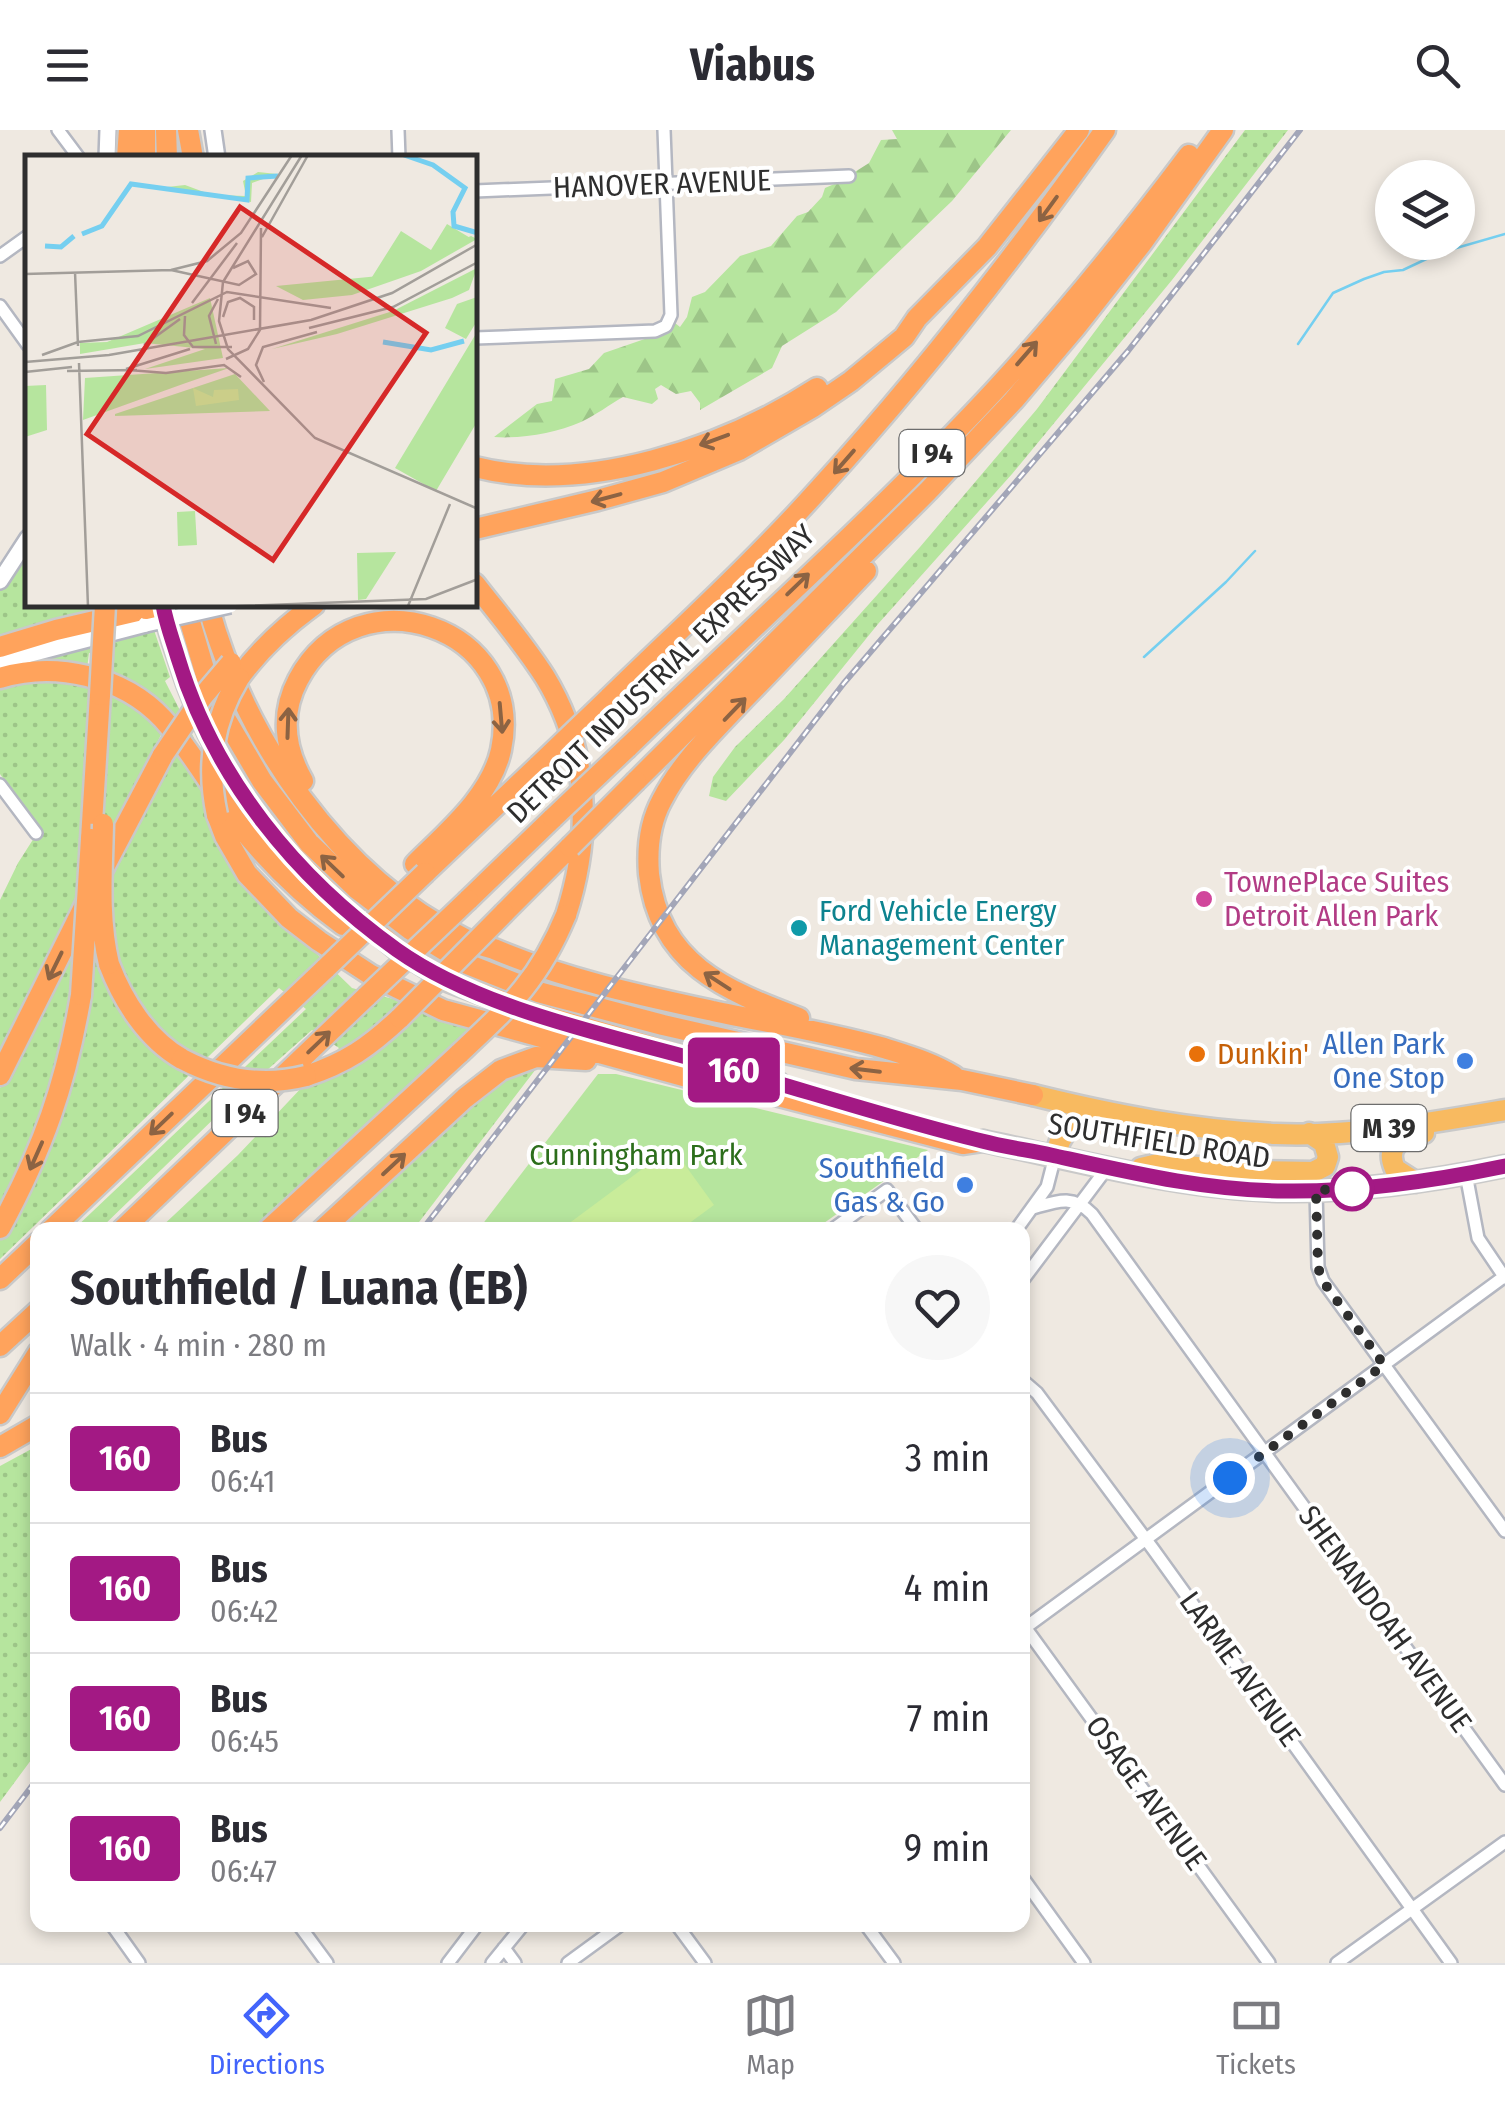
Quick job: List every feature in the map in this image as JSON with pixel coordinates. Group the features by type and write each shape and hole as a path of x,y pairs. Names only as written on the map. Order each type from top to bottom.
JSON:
{"highway":[{"path":"127,155 129,130"},
{"path":"144,130 145,155"},
{"path":"166,130 167,155"},
{"path":"188,130 192,155"},
{"path":"478,528 663,482 740,450 788,423 850,381 904,337 917,318 987,247 1078,130"},
{"name":"DETROIT INDUSTRIAL EXPRESSWAY","path":"59,1222 326,968 420,868 540,765 780,530 874,427 992,283 1104,130"},
{"name":"DETROIT INDUSTRIAL EXPRESSWAY","path":"130,1222 880,506 995,390 1077,296 1208,130"},
{"path":"98,721 102,754 103,931 109,964 127,1004 168,1051 208,1072 272,1082 334,1067 368,1047 400,1018 928,491 1075,328 1223,130"},
{"path":"478,468 522,475 558,474 628,465 688,450 762,420 800,399 917,318"},
{"path":"838,1035 726,988 684,954 656,909 651,890 649,844 653,822 660,803 691,756 928,505 989,437 1014,400"},
{"path":"277,1222 510,1005 536,975 566,916 580,864 583,830 581,771 573,740 545,678 478,588"},
{"path":"0,1228 54,1111 81,996 105,608"},
{"name":"M 39","path":"185,608 218,706 262,781 331,866 411,930 467,964 538,992 856,1070 962,1080"},
{"path":"209,608 225,660 247,709 276,761 320,822 381,883 466,939 528,964 605,986 714,1012 838,1035 932,1062 962,1080"},
{"path":"0,1075 163,755 203,696 235,670 294,608"},
{"path":"310,608 235,670 214,740 210,766 217,815 235,856 264,894 319,941 372,976 443,1010 691,1078"},
{"path":"0,647 56,630 155,611 209,739 278,842 361,933"},
{"path":"420,868 490,777 500,752 502,710 484,665 468,647 431,626 411,620 388,620 340,635 306,667 289,703 292,762 306,788 370,864 430,911 486,946"},
{"path":"0,678 64,672 104,681 144,702 162,717 234,818 288,879 320,908 361,933"},
{"name":"M 39","path":"361,933 420,978 450,982 547,1017 983,1141"},
{"path":"331,1222 485,1080 515,1063 536,1057 573,1057 691,1078 767,1093 963,1144 983,1141"},
{"name":"SOUTHFIELD ROAD","path":"962,1080 1106,1114 1260,1133 1384,1129 1505,1110"},
{"path":"150,1222 234,1138 255,1103"},
{"path":"1415,1182 1402,1175 1392,1162 1394,1147 1401,1140 1505,1118"},
{"path":"1055,1156 1070,1123 1082,1120 1208,1142 1241,1140 1260,1133"},
{"path":"1116,1170 1158,1164 1313,1172 1324,1166 1328,1157 1324,1144 1309,1133"},
{"name":"SOUTHFIELD ROAD","path":"983,1141 1116,1170 1248,1189 1375,1188 1505,1166"},
{"path":"0,1278 30,1250"},
{"path":"0,1346 30,1318"},
{"path":"0,1414 30,1366"},
{"path":"0,1449 30,1430"},
{"path":"0,1449 30,1441"}],"main road":[{"path":"107,155 108,130"},
{"path":"212,130 216,155"},
{"path":"0,581 25,543"},
{"path":"0,662 155,611 192,608"}],"street":[{"path":"58,130 78,155"},
{"path":"398,130 399,155"},
{"path":"478,338 654,331 666,326 671,314 664,130"},
{"name":"HANOVER AVENUE","path":"478,191 849,176"},
{"path":"0,256 25,238"},
{"path":"0,306 25,342"},
{"path":"0,785 36,833"},
{"path":"1022,1222 1047,1187 1055,1156"},
{"path":"1030,1271 1082,1204 1116,1170"},
{"path":"1030,1623 1505,1277 1478,1238 1466,1174"},
{"path":"843,1222 888,1190 911,1222"},
{"path":"1316,1190 1319,1274 1505,1532"},
{"path":"1033,1208 1060,1201 1082,1204"},
{"name":"SHENANDOAH AVENUE","path":"1082,1204 1505,1785"},
{"name":"LARME AVENUE","path":"1030,1386 1146,1539 1451,1963"},
{"name":"OSAGE AVENUE","path":"1030,1635 1269,1963"},
{"path":"1337,1963 1505,1842"},
{"path":"1030,1888 1084,1963"},
{"path":"117,1932 140,1963"},
{"path":"305,1932 327,1963"},
{"path":"448,1963 472,1932"},
{"path":"492,1963 518,1932"},
{"path":"568,1963 610,1932"},
{"path":"682,1932 705,1963"},
{"path":"871,1932 894,1963"},
{"path":"504,1948 515,1963"}],"green space":[{"path":"892,130 1011,130 952,201 836,312 782,346 772,368 700,410 691,391 676,394 661,385 655,389 658,399 652,404 623,397 587,419 561,429 494,437 537,404 552,401 555,379 589,369 604,353 668,331 675,323 680,327 692,297 705,292 740,256 771,246 797,216 808,212 822,197 825,188 869,163 881,140 897,139"},
{"path":"1245,130 1288,130 1172,280 1012,474 878,624 784,740 726,801 709,796 713,777 735,747 784,699 920,547 1037,409"},
{"path":"25,552 25,608 151,608 170,677 165,681 194,738 191,741 145,691 112,676 114,656 89,653 87,669 9,671 0,649 0,591"},
{"path":"34,678 88,683 134,704 163,731 0,1054 0,900 41,827 0,774 0,685"},
{"path":"177,748 203,785 221,849 352,988 397,1000 471,1029 264,1222 167,1222 238,1155 339,1048 312,1030 107,1222 81,1222 306,1009 279,988 38,1222 30,1222 30,1230 0,1259 0,1239 22,1203 67,1097 91,992 62,1046 42,1121 0,1212 0,1088"},
{"path":"539,1065 419,1222 345,1222 490,1086"},
{"name":"Cunningham Park","path":"598,1074 616,1074 928,1150 825,1222 484,1222"},
{"path":"672,1147 714,1205 691,1222 571,1222"},
{"path":"30,1450 30,1761 0,1802 0,1466"}],"waterway":[{"path":"1298,344 1333,293 1384,272 1403,270 1439,253 1505,234"},
{"path":"1144,657 1255,551"}],"railway":[{"path":"428,1222 844,683 1128,351 1300,130"},
{"path":"0,1828 30,1789"}],"bus line":[{"name":"160","path":"164,608 187,688 209,739 269,830 353,915 398,950 450,982 530,1012 983,1141 1138,1174 1283,1191 1375,1188 1505,1166"}],"place":[{"name":"TownePlace Suites Detroit Allen Park","path":"1204,899"},
{"name":"Ford Vehicle Energy Management Center","path":"799,928"},
{"name":"Dunkin'","path":"1197,1054"},
{"name":"Allen Park One Stop","path":"1465,1061"},
{"name":"Southfield Gas & Go","path":"965,1185"}],"route":[{"path":"1230,1478 1384,1365 1319,1274 1316,1190 1352,1189"}]}
